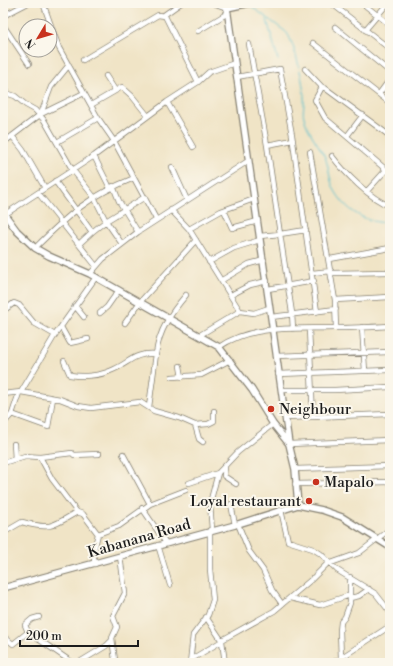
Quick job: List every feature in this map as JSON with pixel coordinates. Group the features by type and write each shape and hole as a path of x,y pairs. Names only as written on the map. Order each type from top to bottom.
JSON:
{"street":[{"path":"3,16 28,3"},
{"path":"43,3 54,36 69,65 98,118 114,141 156,219"},
{"path":"83,60 158,16 164,15 181,3"},
{"path":"213,3 227,11"},
{"path":"198,31 227,11 250,3"},
{"path":"331,3 390,49"},
{"path":"362,3 390,25"},
{"path":"365,30 388,3"},
{"path":"227,11 248,161 267,281 280,390 289,444 295,468 295,484 298,505"},
{"path":"164,15 198,82"},
{"path":"3,25 29,64"},
{"path":"335,27 390,72"},
{"path":"313,43 390,103"},
{"path":"249,44 288,285 293,329"},
{"path":"235,63 209,72 198,82 167,102 94,156 72,169 39,194 4,214 17,232 35,248 49,256 93,275 219,347 252,390 273,424 289,444"},
{"path":"40,115 51,87 69,65"},
{"path":"237,77 280,69 293,140 314,281 317,312"},
{"path":"305,69 322,87 363,115 390,136"},
{"path":"106,76 115,90"},
{"path":"379,94 390,79"},
{"path":"91,105 120,87 132,96 148,116"},
{"path":"322,87 314,100 318,109 325,118 388,171 367,191"},
{"path":"3,88 40,115 72,169 94,197 106,221 122,244"},
{"path":"3,143 40,115 84,93"},
{"path":"167,102 193,147"},
{"path":"347,136 363,115"},
{"path":"57,142 98,118"},
{"path":"12,136 23,150 45,188"},
{"path":"266,145 293,140"},
{"path":"310,152 332,272 336,309 336,328"},
{"path":"94,156 138,232"},
{"path":"332,156 347,174 380,202 390,206"},
{"path":"3,424 12,414 20,392 55,335 75,306 93,275 96,266 122,244 156,219 248,161"},
{"path":"172,168 187,200"},
{"path":"35,248 74,210 112,187 134,178"},
{"path":"56,181 74,210 92,232"},
{"path":"39,194 96,266"},
{"path":"78,244 106,221 145,197"},
{"path":"189,228 224,210 254,199"},
{"path":"171,210 189,228 240,311"},
{"path":"224,210 232,228 258,221"},
{"path":"209,262 234,248 260,238 306,230"},
{"path":"125,323 140,302 196,240"},
{"path":"330,259 390,248"},
{"path":"222,280 249,264 264,260"},
{"path":"312,273 390,272"},
{"path":"231,295 250,285 267,281"},
{"path":"268,289 314,281"},
{"path":"100,313 107,307 119,290"},
{"path":"149,407 157,344 168,317 186,295"},
{"path":"335,300 390,297"},
{"path":"3,311 14,303 19,305 34,323 55,335"},
{"path":"75,306 84,317"},
{"path":"200,335 240,311 254,313 270,308"},
{"path":"271,317 292,313 317,312 336,309"},
{"path":"219,347 250,332 390,326"},
{"path":"61,327 70,343 88,338"},
{"path":"362,327 365,371"},
{"path":"309,329 312,417"},
{"path":"276,356 390,352"},
{"path":"64,361 70,375 86,375 110,371 135,356 144,353 156,354"},
{"path":"172,378 201,375 230,360"},
{"path":"180,366 182,377"},
{"path":"278,374 390,370"},
{"path":"280,390 334,390 390,387"},
{"path":"3,394 20,392 53,398 91,408 136,402 160,413 179,418 195,425 212,422 214,420 214,411"},
{"path":"12,414 48,427 53,398"},
{"path":"285,418 390,414"},
{"path":"189,483 218,473 226,467 238,452 273,424"},
{"path":"195,425 199,439 203,442"},
{"path":"289,444 390,440"},
{"path":"14,444 14,459"},
{"path":"3,464 25,456 40,457 72,453 74,455 99,454"},
{"path":"123,454 150,504"},
{"path":"40,457 52,479 77,512 83,514 98,534"},
{"path":"295,468 390,466"},
{"path":"226,467 224,476 236,484"},
{"path":"190,661 193,635 206,617 212,605 214,596 210,569 210,503 218,473"},
{"path":"295,484 390,482"},
{"path":"98,534 119,526 142,508 150,504 186,490"},
{"path":"231,504 236,524 249,551 263,570 272,590 282,604"},
{"name":"Kabanana Road","path":"3,588 95,564 298,505 322,510 342,517 390,547"},
{"path":"142,508 166,543"},
{"path":"281,510 288,541 313,549 330,562 337,570 376,594 390,612"},
{"path":"3,533 22,522 39,527 56,524 77,512"},
{"path":"190,661 274,611 330,562 359,553 390,529"},
{"path":"95,564 93,554 98,534"},
{"path":"158,545 170,585"},
{"path":"78,663 84,661 106,646 112,640 117,628 113,616 125,593 120,556"},
{"path":"341,658 340,625 348,611 350,577"},
{"path":"290,598 320,605 359,596 369,589"},
{"path":"39,617 32,619 24,627 28,632 73,663"},
{"path":"206,617 222,641 225,663"},
{"path":"333,663 390,626"},
{"path":"3,636 13,644 28,632"},
{"path":"112,640 115,660"}],"waterway":[{"path":"251,6 285,31 290,39 296,55 302,84 304,100 303,115 305,122 325,157 332,185 339,197 344,204 364,218 372,221 390,223"},
{"path":"267,20 278,60"}],"place":[{"name":"Neighbour","path":"271,409"},
{"name":"Mapalo","path":"316,482"},
{"name":"Loyal restaurant","path":"309,501"}]}
